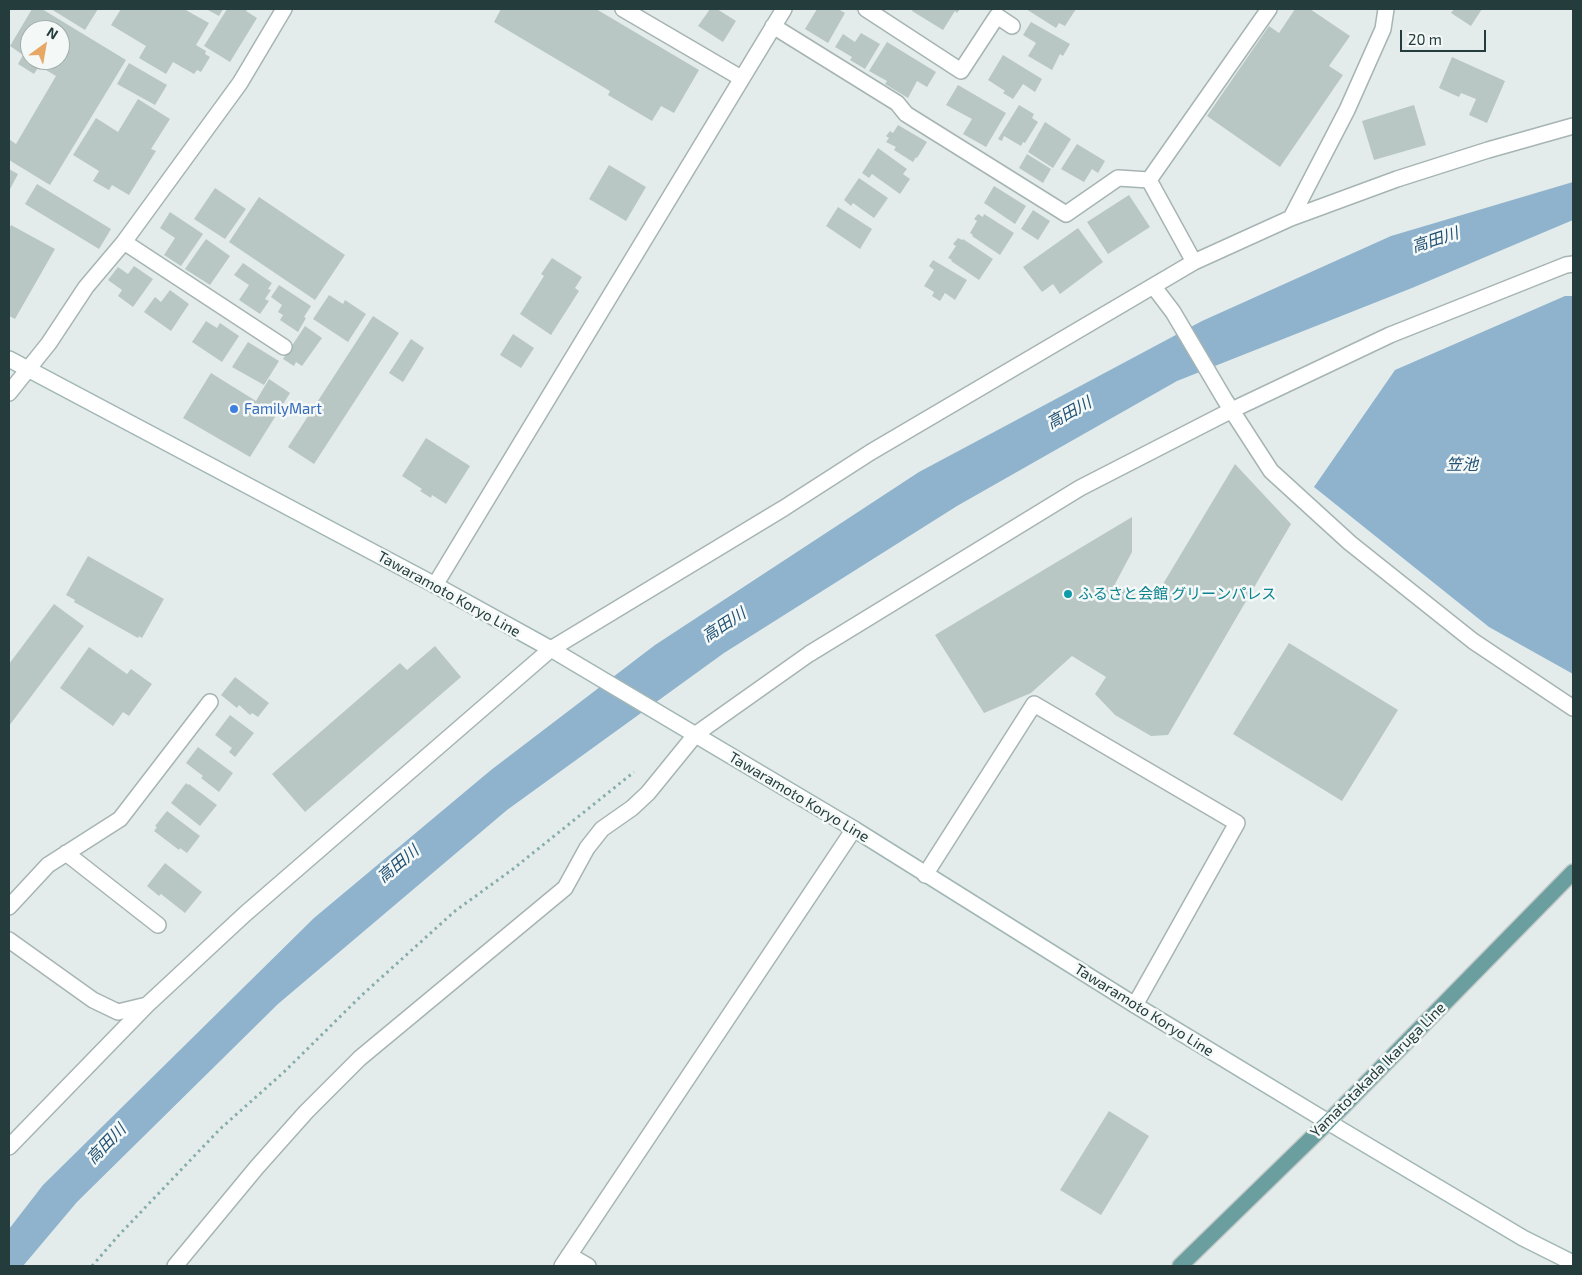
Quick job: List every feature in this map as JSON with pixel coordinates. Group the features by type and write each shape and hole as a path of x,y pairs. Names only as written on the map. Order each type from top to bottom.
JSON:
{"main road":[{"name":"Yamatotakada Ikaruga Line","path":"1180,1266 1328,1122 1573,872"}],"street":[{"path":"9,394 49,343 86,287 124,242 240,83 284,9"},
{"path":"623,9 741,78"},
{"path":"435,585 784,9"},
{"path":"866,9 961,71 997,16 1012,26"},
{"path":"1150,180 1269,9"},
{"path":"1291,218 1347,110 1383,29 1386,9"},
{"path":"773,26 898,103 906,114 1066,214 1118,178 1150,180"},
{"path":"9,1147 147,1004 245,914 551,649 784,508 870,452 1194,262 1291,218 1397,179 1488,150 1573,126"},
{"path":"1150,180 1194,262"},
{"path":"124,242 284,348"},
{"path":"175,1266 257,1167 306,1112 360,1058 565,888 587,848 602,829 632,808 648,793 689,730 809,654 1072,494 1228,405 1390,335 1573,264"},
{"path":"1154,286 1173,312 1228,405 1271,472 1350,543 1473,641 1573,708"},
{"name":"Tawaramoto Koryo Line","path":"9,359 435,585 567,658 854,829 1135,1005 1328,1122 1523,1238 1573,1263"},
{"path":"9,907 48,864 120,819 210,702"},
{"path":"926,875 1034,704 1237,823 1135,1005"},
{"path":"588,1266 566,1261 854,829"},
{"path":"66,853 158,925"},
{"path":"9,940 93,1000 118,1012 147,1004"}],"path":[{"path":"92,1266 118,1235 220,1129 284,1072 362,995 455,911 513,869 638,768"}],"water":[{"name":"高田川","path":"1573,182 1573,220 1412,288 1177,381 957,506 724,653 507,810 278,1004 77,1202 23,1266 9,1266 9,1229 43,1185 314,918 491,770 655,645 919,472 1202,321 1391,236"},
{"name":"笠池","path":"1565,296 1573,296 1573,674 1489,627 1314,487 1395,370"}],"building":[{"path":"32,9 42,9 60,20 25,20"},
{"path":"51,9 98,9 85,30"},
{"path":"121,9 184,9 209,23 196,45 206,51 205,54 210,57 201,72 197,70 194,74 173,62 166,74 139,58 146,46 111,25"},
{"path":"206,9 223,9 219,16"},
{"path":"227,9 248,9 246,11 257,18 230,62 204,46"},
{"path":"501,9 596,9 699,70 674,113 661,106 652,121 608,95 610,91 494,22"},
{"path":"710,9 717,9 736,21 723,42 698,26"},
{"path":"817,9 838,9 845,13 828,43 805,29"},
{"path":"913,9 960,9 957,13 955,11 943,30 912,11"},
{"path":"1026,9 1076,9 1065,26 1059,23 1056,28"},
{"path":"1295,9 1310,9 1350,36 1329,66 1343,75 1280,167 1207,116 1269,26 1279,33"},
{"path":"1454,9 1482,9 1471,26 1451,13"},
{"path":"1031,22 1070,44 1063,56 1060,54 1052,70 1028,56 1036,43 1023,35"},
{"path":"70,26 126,60 50,185 9,160 9,139 16,144 56,76 46,70 70,70"},
{"path":"20,29 20,53 10,46"},
{"path":"861,33 880,44 865,69 850,60 852,57 835,47 843,34 855,42"},
{"path":"887,42 936,72 927,87 917,81 908,98 885,84 887,81 869,71"},
{"path":"1003,55 1042,79 1035,92 1023,84 1013,99 1003,93 1005,91 988,80"},
{"path":"1452,57 1505,81 1487,123 1469,115 1476,99 1461,93 1459,97 1439,88"},
{"path":"129,63 167,85 155,105 117,84"},
{"path":"28,70 36,70 34,74"},
{"path":"958,85 1006,113 986,147 963,134 972,119 946,105"},
{"path":"138,99 170,119 151,149 156,151 129,195 112,185 109,190 93,181 99,171 73,155 96,118 118,132"},
{"path":"1019,105 1034,114 1032,118 1038,122 1025,143 1023,142 1021,146 1004,136 1002,141 998,139"},
{"path":"1414,105 1426,145 1374,160 1362,121"},
{"path":"1045,122 1071,139 1053,168 1028,152"},
{"path":"898,125 927,142 913,162 894,150 896,147 886,142 889,138 886,136 890,131 893,133"},
{"path":"1077,144 1105,161 1098,173 1092,169 1084,182 1061,169"},
{"path":"878,148 907,169 903,174 910,179 900,194 872,174 869,178 862,173"},
{"path":"1027,154 1051,169 1043,183 1019,168"},
{"path":"609,165 646,187 626,221 589,199"},
{"path":"9,169 18,174 9,191"},
{"path":"859,178 888,198 874,218 853,203 851,206 844,200"},
{"path":"37,184 111,229 99,249 25,204"},
{"path":"994,186 1026,206 1015,224 984,203"},
{"path":"215,188 246,209 225,239 194,219"},
{"path":"1129,195 1150,227 1108,254 1087,222"},
{"path":"259,197 345,255 315,300 229,242"},
{"path":"838,207 872,229 860,249 826,226"},
{"path":"1033,210 1050,221 1038,240 1021,229"},
{"path":"170,212 203,234 181,266 164,255 175,238 160,228"},
{"path":"978,214 983,217 984,214 1014,233 1000,255 970,233 977,221 974,219"},
{"path":"11,225 55,249 15,319 9,316 9,229"},
{"path":"1078,228 1103,262 1060,294 1053,284 1042,292 1023,267"},
{"path":"958,238 963,239 993,259 979,280 948,258 956,246 953,244"},
{"path":"206,239 230,256 210,285 185,269"},
{"path":"552,258 582,277 575,288 579,291 551,335 520,314 544,276 541,274"},
{"path":"933,260 967,280 955,300 945,293 940,301 932,296 934,292 924,286 934,270 929,266"},
{"path":"243,263 272,283 268,289 271,290 265,299 269,301 260,314 239,300 249,285 234,275"},
{"path":"134,266 153,279 133,307 118,296 122,290 108,280 118,267 128,274"},
{"path":"279,285 311,306 298,332 280,320 283,315 278,312 282,305 271,297"},
{"path":"170,290 189,304 171,331 144,312 155,297 161,302"},
{"path":"329,295 343,304 345,300 366,314 348,342 313,319"},
{"path":"373,316 399,333 314,464 288,447"},
{"path":"206,321 217,328 220,323 239,336 222,362 192,342"},
{"path":"305,326 322,338 302,366 296,362 294,366 283,359"},
{"path":"513,334 534,348 521,368 500,355"},
{"path":"411,339 424,348 403,382 389,373"},
{"path":"248,342 279,361 264,385 232,367"},
{"name":"FamilyMart","path":"211,373 256,401 269,379 290,393 250,457 183,418"},
{"path":"426,438 470,466 446,504 432,495 431,498 420,491 422,489 402,476"},
{"name":"ふるさと会館 グリーンパレス","path":"1235,464 1291,524 1168,735 1151,736 1115,715 1095,694 1106,677 1072,656 1031,693 984,713 935,635 1132,517 1132,552 1115,584 1151,604"},
{"path":"88,556 164,599 142,638 139,636 138,638 74,602 75,600 66,595"},
{"path":"54,604 84,626 9,726 9,664"},
{"name":"ふるさと会館 グリーンパレス","path":"1289,643 1398,710 1342,801 1233,734"},
{"path":"435,646 461,677 305,812 272,774 400,663 407,670"},
{"path":"89,647 127,674 131,669 152,684 129,716 123,712 113,726 60,688"},
{"path":"235,677 269,703 258,717 252,713 250,715 239,705 237,708 221,695"},
{"path":"230,715 254,733 235,757 229,752 232,748 215,735"},
{"path":"198,747 233,773 219,792 186,763"},
{"path":"186,783 217,805 200,826 171,803"},
{"path":"167,811 200,836 187,853 180,848 179,850 154,831 157,827 155,826"},
{"path":"165,863 202,892 185,913 161,894 159,896 147,886"},
{"path":"1109,1111 1149,1136 1101,1215 1060,1190"}],"place":[{"name":"FamilyMart","path":"234,409"},
{"name":"ふるさと会館 グリーンパレス","path":"1068,594"}]}
